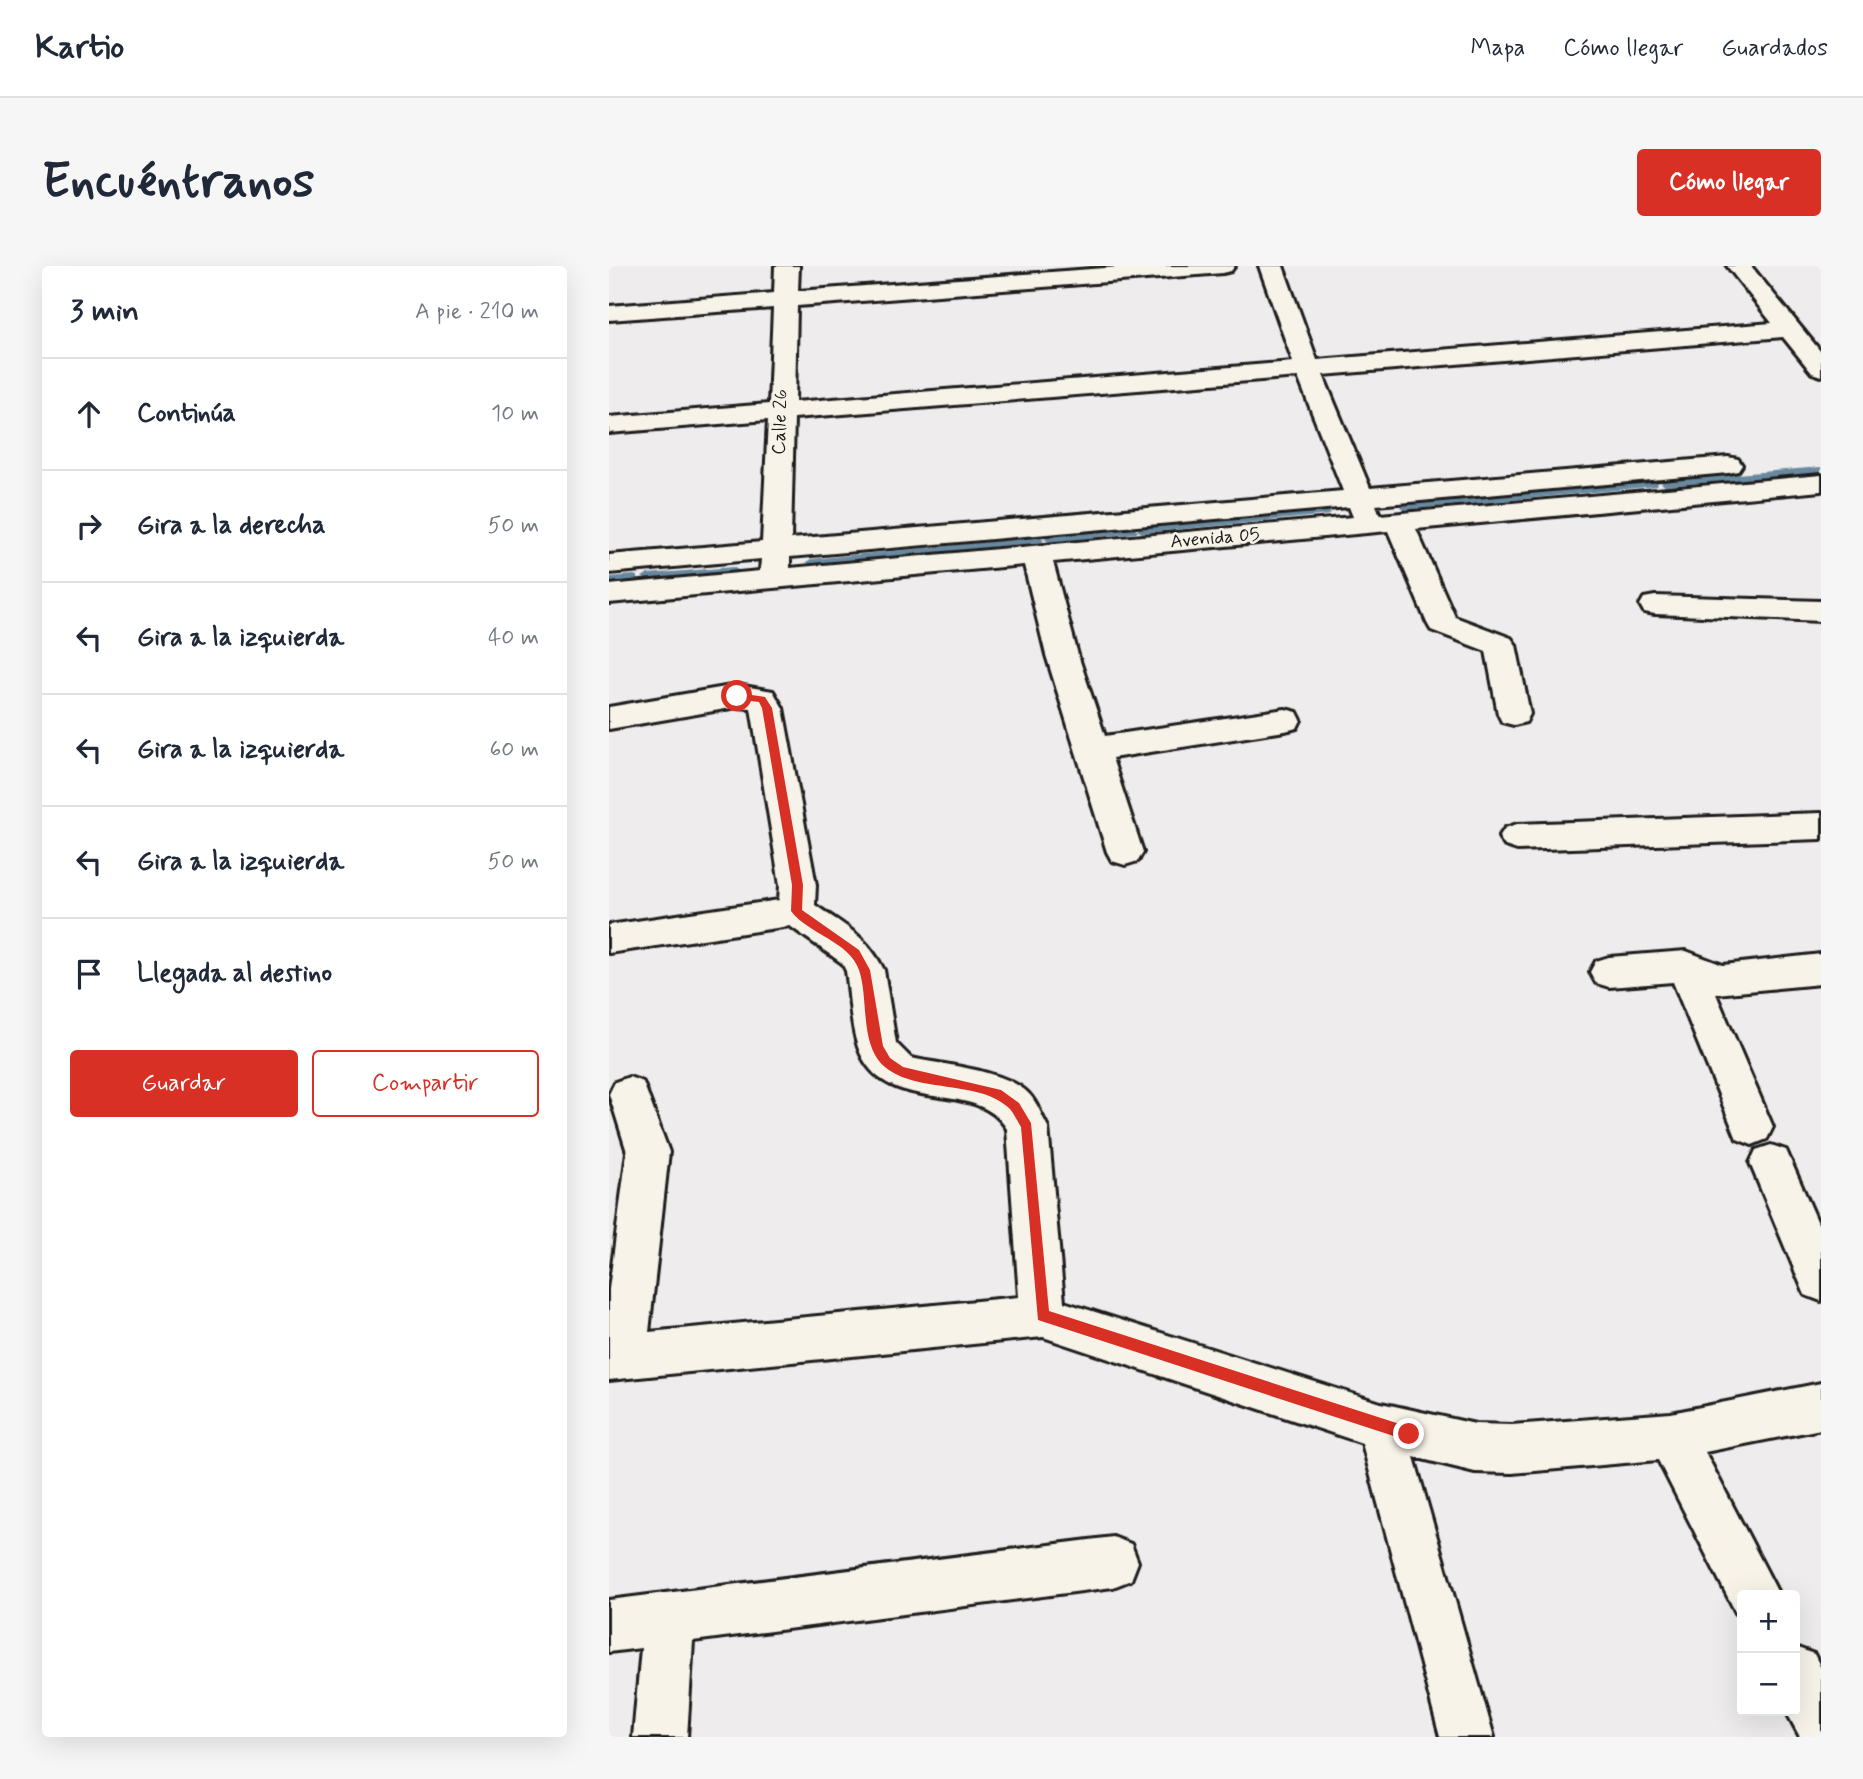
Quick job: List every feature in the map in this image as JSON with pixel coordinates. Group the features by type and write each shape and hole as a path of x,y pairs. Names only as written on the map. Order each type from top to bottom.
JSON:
{"street":[{"name":"Calle 26","path":"775,578 786,266"},
{"path":"609,313 1223,266"},
{"path":"1271,266 1307,367 1359,496 1384,523 1442,623 1500,645 1514,714"},
{"path":"1739,266 1821,368"},
{"path":"609,425 1789,329"},
{"name":"Avenida 05","path":"609,564 1821,457"},
{"name":"Avenida 05","path":"609,594 1821,483"},
{"path":"1036,554 1062,655 1125,852"},
{"path":"1655,605 1821,611"},
{"path":"609,718 737,696 762,699 767,708 798,885 796,911"},
{"path":"1091,750 1285,720"},
{"path":"1517,837 1821,826"},
{"path":"609,939 796,911 855,953 865,970 877,1046 886,1061 900,1072 997,1093 1015,1106 1027,1127 1043,1316"},
{"path":"1686,966 1821,1281"},
{"path":"1609,972 1686,966 1721,980 1821,969"},
{"path":"629,1094 648,1152 616,1357 1043,1316 1381,1426 1475,1448 1512,1449 1671,1436 1821,1406"},
{"path":"1381,1426 1467,1737"},
{"path":"1671,1436 1751,1590"},
{"path":"609,1626 1113,1562"},
{"path":"660,1737 669,1618"},
{"path":"1800,1683 1821,1723"}],"waterway":[{"path":"1665,483 1821,470"},
{"path":"1404,507 1654,484"},
{"path":"1142,530 1326,513"},
{"path":"1049,539 1133,531"},
{"path":"811,562 1039,540"},
{"path":"647,577 733,570"},
{"path":"609,580 634,578"}],"route":[{"path":"737,696 762,699 767,708 798,885 796,911 855,953 865,970 877,1046 886,1061 900,1072 997,1093 1015,1106 1027,1127 1043,1316 1409,1434"}]}
